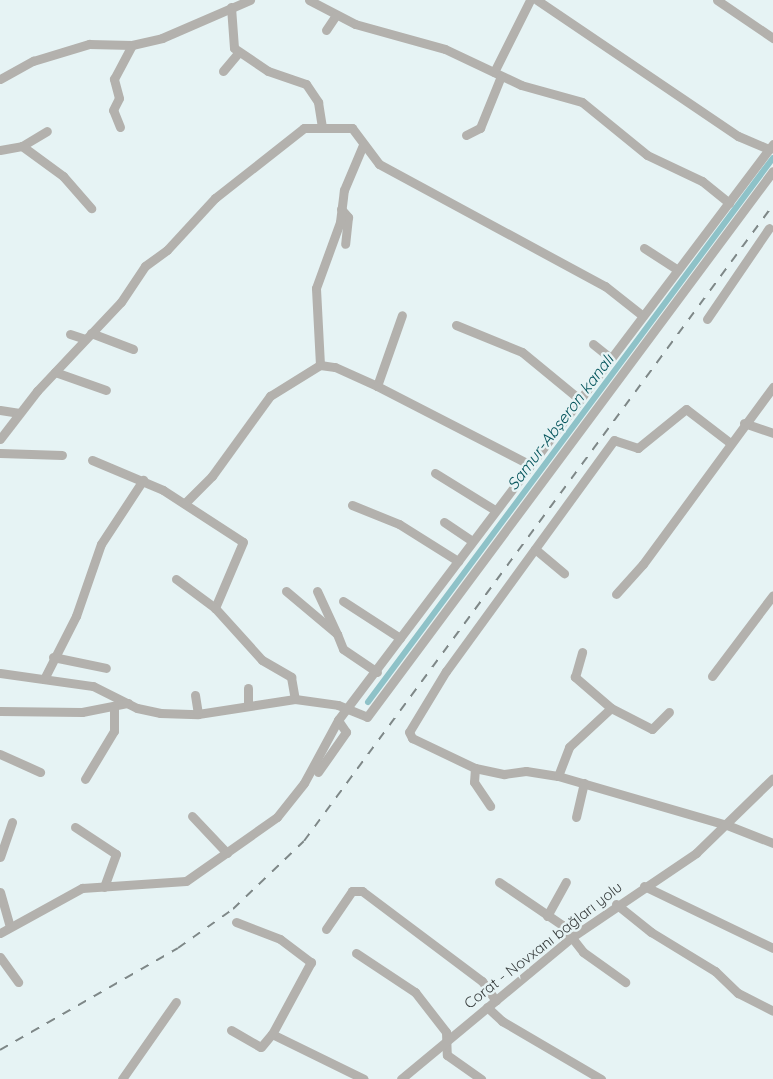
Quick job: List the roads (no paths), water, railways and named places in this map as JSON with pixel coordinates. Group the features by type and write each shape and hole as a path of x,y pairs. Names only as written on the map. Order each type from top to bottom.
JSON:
{"street":[{"path":"0,79 33,61 89,44 132,45 174,34 236,3 250,0"},
{"path":"310,0 336,15 445,49 498,74 582,102 647,155 702,181 729,203"},
{"path":"466,135 480,128 498,74 530,0"},
{"path":"0,933 75,890 104,886 186,881 228,853 288,805 338,720 377,672 400,638 578,398 644,316 771,146 738,136 537,0"},
{"path":"717,0 773,38"},
{"path":"236,3 233,42 238,53 268,70 306,84 318,102 322,127"},
{"path":"326,30 336,15"},
{"path":"120,127 113,110 118,98 114,79 132,45"},
{"path":"223,71 238,53"},
{"path":"0,439 18,413 126,297 145,266 167,250 215,198 298,129 322,127 352,128 379,164 605,286 644,316"},
{"path":"0,150 22,146 47,131"},
{"path":"320,365 316,288 341,209 349,175 363,145"},
{"path":"22,146 63,176 91,208"},
{"path":"0,672 106,690 128,703 160,713 198,714 295,699 348,708 370,716 773,171"},
{"path":"341,209 348,217 345,244"},
{"path":"707,319 772,227"},
{"path":"644,248 678,270"},
{"path":"377,386 402,315"},
{"path":"456,325 522,352 578,398"},
{"path":"70,334 88,336 133,349"},
{"path":"593,344 610,358"},
{"path":"185,503 212,476 270,396 320,365 336,367 377,386 529,464"},
{"path":"55,372 106,390"},
{"path":"616,594 643,564 729,442 773,387"},
{"path":"729,442 684,409 638,448 616,438 432,690 409,732 412,738 475,768 504,774 526,771 558,776 727,825 773,843"},
{"path":"0,410 18,413"},
{"path":"744,423 773,433"},
{"path":"0,453 62,455"},
{"path":"92,460 143,480 185,503 244,545 215,608"},
{"path":"436,473 495,510"},
{"path":"44,679 53,657 79,608 101,544 143,480"},
{"path":"352,505 399,524 458,560"},
{"path":"444,522 472,541"},
{"path":"535,549 564,573"},
{"path":"176,579 215,608 255,653 291,677 295,699"},
{"path":"286,591 337,634"},
{"path":"317,591 343,649 377,672"},
{"path":"712,676 773,596"},
{"path":"344,601 400,638"},
{"path":"582,652 575,677 611,708 652,730 669,712"},
{"path":"53,657 106,668"},
{"path":"248,688 248,706"},
{"path":"195,696 198,714"},
{"path":"0,711 114,708 128,703"},
{"path":"85,779 114,730 114,708"},
{"path":"558,776 569,746 611,708"},
{"path":"318,772 346,732 338,720"},
{"path":"0,754 40,772"},
{"path":"475,768 474,782 490,806"},
{"name":"Corat - Novxanı bağları yolu","path":"401,1079 572,937 616,904 689,858 727,825 773,778"},
{"path":"576,817 584,783"},
{"path":"192,816 228,853"},
{"path":"0,857 12,822"},
{"path":"75,827 116,854 104,886"},
{"path":"500,882 547,916 572,937 583,952 625,982"},
{"path":"547,916 566,882"},
{"path":"644,886 773,948"},
{"path":"326,929 352,891 362,891 482,981 496,1001"},
{"path":"0,892 10,926"},
{"path":"616,904 651,932 715,970 738,993 773,1011"},
{"path":"231,1030 261,1047 272,1034 311,962 280,939 236,922"},
{"path":"356,953 415,992 436,1015 447,1042 447,1055 481,1079"},
{"path":"0,957 18,982"},
{"path":"122,1079 176,1002"},
{"path":"487,1007 502,1021 601,1079"},
{"path":"272,1034 364,1079"}],"waterway":[{"name":"Samur-Abşeron kanalı","path":"368,702 773,158"}],"railway":[{"path":"0,1050 178,948 233,909 304,841 773,205"}]}
